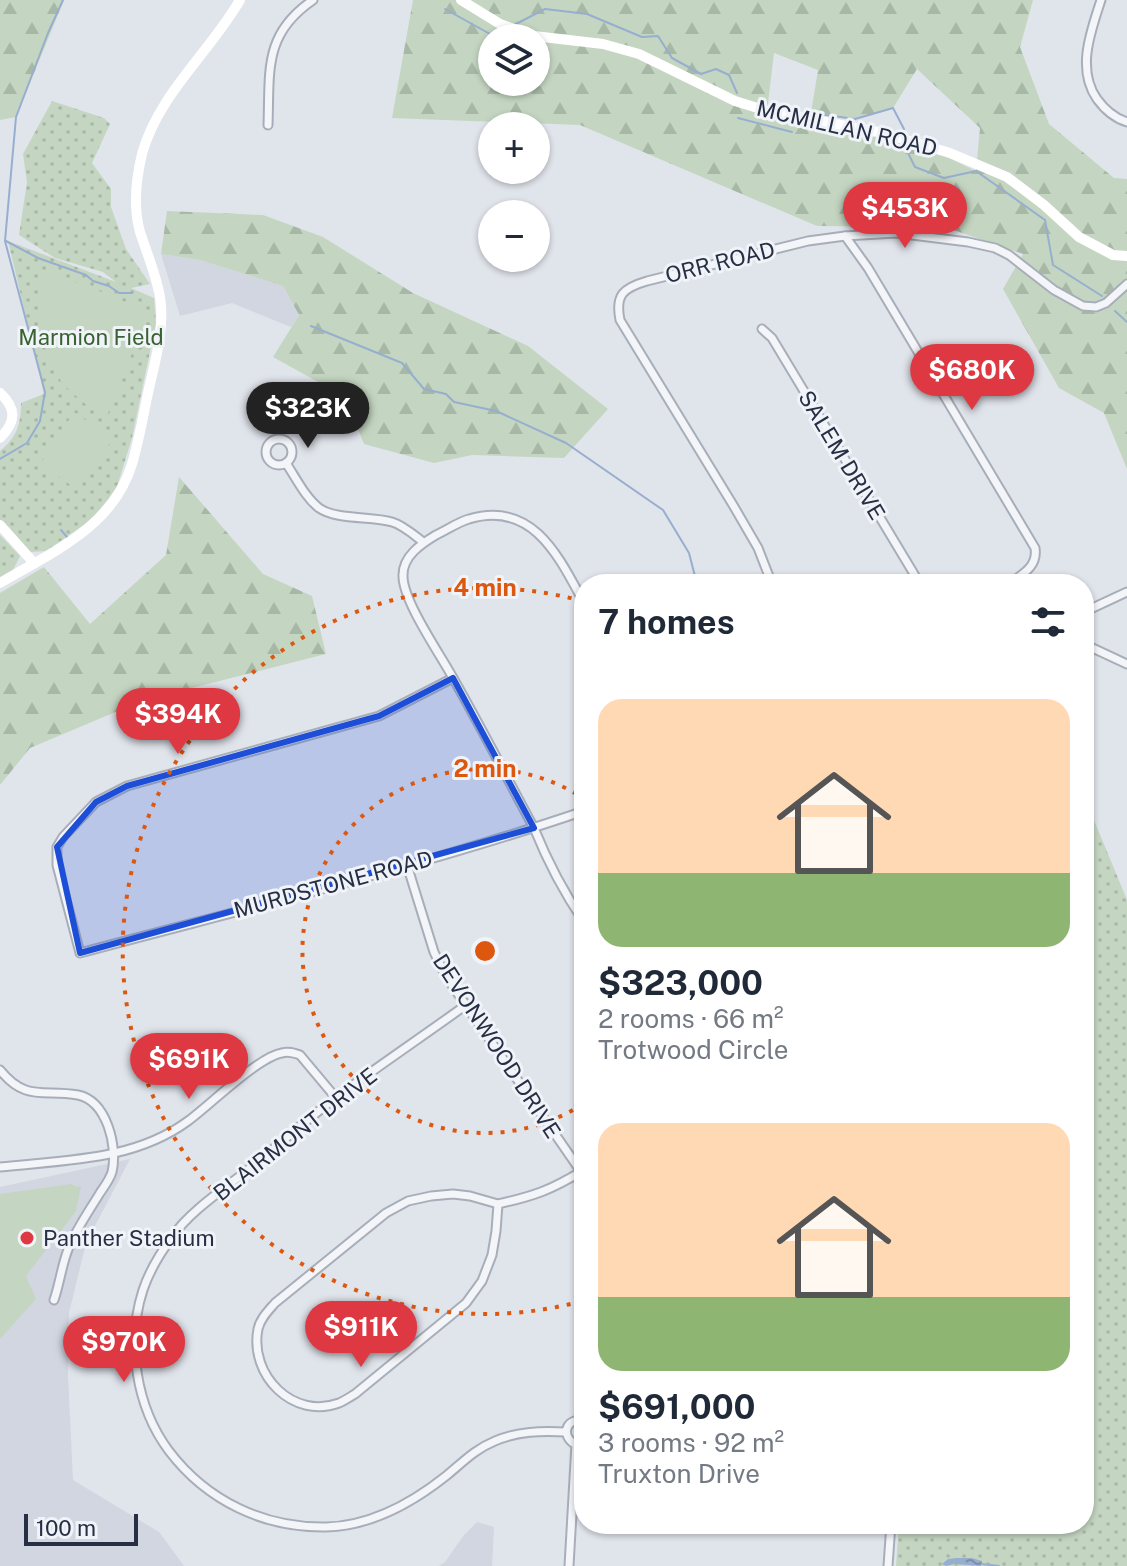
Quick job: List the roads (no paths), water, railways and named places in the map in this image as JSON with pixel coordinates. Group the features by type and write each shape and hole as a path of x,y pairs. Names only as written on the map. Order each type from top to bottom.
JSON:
{"street":[{"path":"0,583 80,536 103,516 117,498 132,464 161,327 159,291 138,220 136,199 143,152 164,106 240,0"},
{"path":"268,125 271,56 276,41 295,14 313,0"},
{"name":"MCMILLAN ROAD","path":"461,0 500,24 534,36 603,44 639,54 735,101 767,111 883,133 950,153 1007,177 1079,237 1113,255 1127,256"},
{"path":"1101,0 1089,35 1086,67 1091,91 1105,110 1127,122"},
{"name":"ORR ROAD","path":"768,574 758,548 733,505 620,320 619,299 627,288 808,241 896,233 995,248 1009,255 1054,290 1083,306 1096,307 1106,303 1127,284"},
{"path":"845,236 868,268 1035,548 1037,558 1023,574"},
{"name":"SALEM DRIVE","path":"762,329 774,342 914,574"},
{"path":"0,393 10,405 13,416 0,438"},
{"path":"286,463 310,499 330,514 395,523 423,542"},
{"path":"574,585 544,538 518,521 500,516 467,519 423,542 405,564 402,576 406,595 574,907"},
{"path":"0,525 34,563"},
{"path":"1094,607 1127,592"},
{"path":"1094,649 1127,664"},
{"name":"MURDSTONE ROAD","path":"453,678 379,716 127,786 96,802 57,847 57,865 80,953 407,865 574,814"},
{"name":"DEVONWOOD DRIVE","path":"407,865 434,952 445,975 574,1159"},
{"name":"BLAIRMONT DRIVE","path":"466,1005 336,1098 184,1222 163,1250 143,1289 136,1329 137,1373 150,1417 161,1440 175,1458 204,1487 230,1505 270,1521 326,1527 351,1524 389,1513 417,1497 472,1453 497,1440 535,1431 566,1432"},
{"path":"0,1167 137,1149 188,1122 258,1064 282,1053 300,1055 336,1098"},
{"path":"0,1070 21,1089 35,1093 84,1096 98,1107 107,1121 113,1154 112,1174 68,1248 54,1300"},
{"path":"498,1204 492,1255 482,1281 466,1303 355,1394 340,1403 316,1406 284,1396 271,1384 259,1361 258,1328 264,1315 386,1213 408,1201 453,1194 498,1204 533,1196 574,1177"},
{"path":"574,1423 569,1424 566,1432 570,1441 574,1442"},
{"path":"569,1566 574,1510"},
{"path":"888,1566 890,1534"}],"water":[{"path":"956,1558 982,1561 981,1566 942,1564"}],"waterway":[{"path":"0,459 27,443 40,421 45,392 5,241 16,117 63,0"},
{"path":"445,9 478,27"},
{"path":"516,24 545,9 587,14 642,37 658,36 672,58 701,74 716,69 729,75 737,93"},
{"path":"811,113 855,119 893,108 904,129"},
{"path":"738,118 792,132"},
{"path":"905,147 915,167 944,178 976,171 1045,220 1053,265 1102,296"},
{"path":"6,241 38,258 86,275 119,293 132,293"},
{"path":"1115,311 1127,322"},
{"path":"311,326 402,363 424,389 446,394 454,402 496,411 566,443 663,510 689,553 694,574"},
{"path":"61,530 67,537"},
{"path":"982,1564 999,1566"}],"place":[{"name":"Panther Stadium","path":"27,1238"}],"park label":[{"name":"Marmion Field","path":"91,337"}]}
